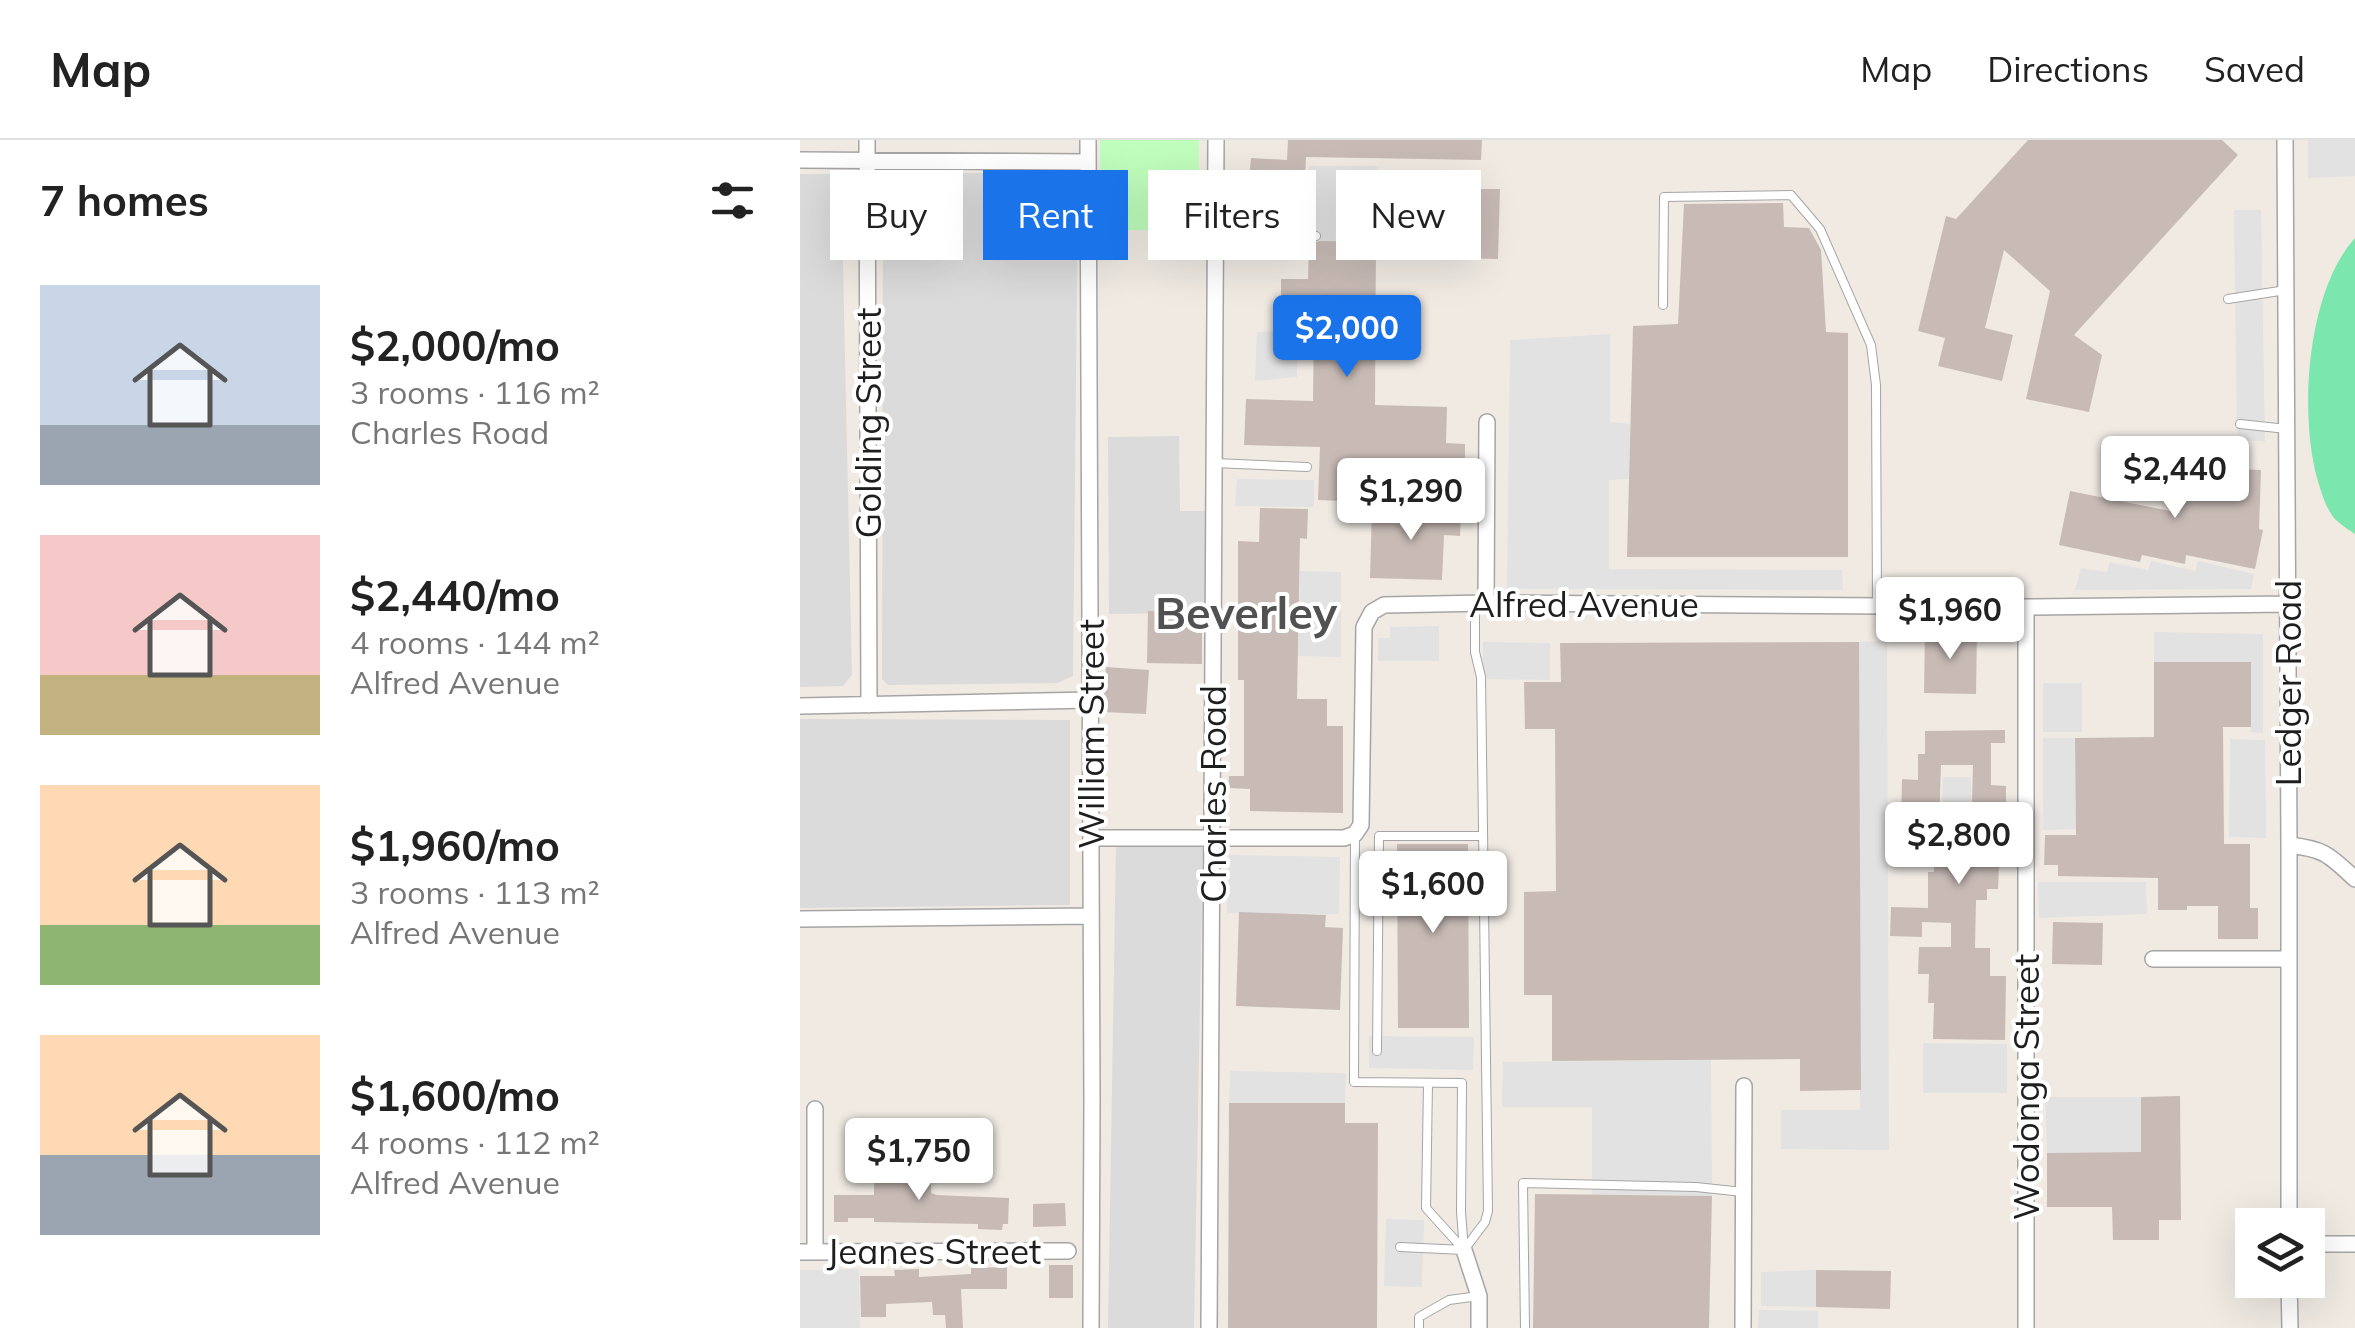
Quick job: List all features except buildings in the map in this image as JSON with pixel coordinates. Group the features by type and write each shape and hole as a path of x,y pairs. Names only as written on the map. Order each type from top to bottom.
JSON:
{"street":[{"name":"Golding Street","path":"867,140 869,705"},
{"name":"William Street","path":"1088,140 1090,1328"},
{"name":"Charles Road","path":"1216,140 1216,170"},
{"name":"Ledger Road","path":"2285,140 2289,1208"},
{"path":"800,160 1088,162"},
{"name":"Charles Road","path":"1209,1328 1216,260"},
{"path":"1480,603 1488,422"},
{"name":"Alfred Avenue","path":"1354,834 1361,825 1364,627 1372,612 1384,605 2288,604"},
{"name":"Wodonga Street","path":"2026,606 2026,1328"},
{"path":"800,706 1090,700"},
{"path":"1091,838 1344,838 1354,834"},
{"path":"2289,845 2317,848 2355,879"},
{"path":"800,919 1092,916"},
{"path":"2154,959 2288,959"},
{"path":"1744,1086 1744,1328"},
{"path":"807,1251 815,1109"},
{"path":"2325,1244 2355,1244"},
{"path":"1464,1250 1479,1296 1479,1328"},
{"name":"Jeanes Street","path":"807,1251 1068,1251"},
{"path":"2289,1298 2290,1328"}],"lane":[{"path":"1663,305 1664,197 1791,195 1820,229 1871,345 1876,385 1877,605"},
{"path":"2228,299 2286,290"},
{"path":"2240,424 2287,429"},
{"path":"1215,463 1307,466"},
{"path":"1464,1250 1485,1222 1488,1211 1481,677 1475,652 1480,603"},
{"path":"1354,834 1354,1082 1462,1084 1464,1250"},
{"path":"1377,1050 1379,836 1483,836"},
{"path":"1428,1083 1426,1208 1464,1250"},
{"path":"1525,1328 1522,1183 1696,1187 1744,1192"},
{"path":"1400,1247 1464,1250"},
{"path":"1419,1328 1419,1318 1449,1300 1479,1296"}],"shaded area":[{"path":"2308,140 2355,140 2355,176 2308,178"},
{"path":"1309,166 1378,166 1378,170 1336,170 1336,241 1316,241 1316,170 1309,170"},
{"path":"963,173 983,173 983,260 1077,260 1073,676 1057,683 888,685 882,679 883,260 963,260"},
{"path":"800,174 830,174 830,260 843,260 852,675 843,686 800,687"},
{"path":"2234,210 2261,210 2265,441 2237,441"},
{"path":"1298,330 1297,377 1255,381 1257,332"},
{"path":"1610,334 1610,422 1630,424 1629,479 1609,480 1609,569 1842,570 1843,590 1507,589 1510,340"},
{"path":"1179,436 1180,511 1211,511 1212,613 1109,614 1108,437"},
{"path":"1237,479 1314,480 1314,507 1235,506"},
{"path":"2151,561 2195,571 2198,561 2254,574 2251,589 2075,590 2081,568 2107,572 2110,562 2148,570"},
{"path":"1300,571 1341,572 1341,657 1298,656"},
{"path":"1439,626 1439,661 1378,661 1378,638 1390,638 1390,627"},
{"path":"2154,632 2263,634 2263,733 2250,732 2251,727 2154,662"},
{"path":"1887,641 1889,1150 1781,1149 1781,1110 1860,1110 1859,642"},
{"path":"1483,642 1550,643 1550,680 1483,679"},
{"path":"2043,683 2082,683 2082,732 2043,732"},
{"path":"800,719 1070,720 1070,905 800,908"},
{"path":"2043,738 2075,738 2076,829 2043,830"},
{"path":"2230,739 2265,740 2266,838 2229,837"},
{"path":"1943,777 1971,777 1971,834 1941,833"},
{"path":"1116,842 1203,843 1194,1328 1108,1328"},
{"path":"1228,855 1340,857 1339,914 1227,913"},
{"path":"2038,882 2146,882 2147,914 2039,918"},
{"path":"1369,1036 1474,1037 1473,1070 1369,1068"},
{"path":"1923,1043 2007,1044 2007,1093 1923,1093"},
{"path":"1711,1060 1712,1196 1592,1195 1592,1107 1502,1107 1503,1062"},
{"path":"1230,1071 1346,1073 1345,1103 1229,1103"},
{"path":"2045,1097 2141,1097 2142,1152 2047,1153"},
{"path":"1386,1219 1424,1220 1422,1287 1384,1286"},
{"path":"859,1269 860,1328 800,1328 800,1270"},
{"path":"1816,1270 1816,1307 1761,1306 1761,1272"},
{"path":"1759,1310 1818,1311 1818,1328 1758,1328"}],"green space":[{"path":"1100,140 1199,140 1199,170 1148,170 1148,230 1128,230 1128,170 1100,170"},
{"path":"2355,238 2355,534 2332,516 2320,489 2311,451 2308,387 2317,320 2326,289"}],"district":[{"name":"Beverley","path":"1246,612"}]}
